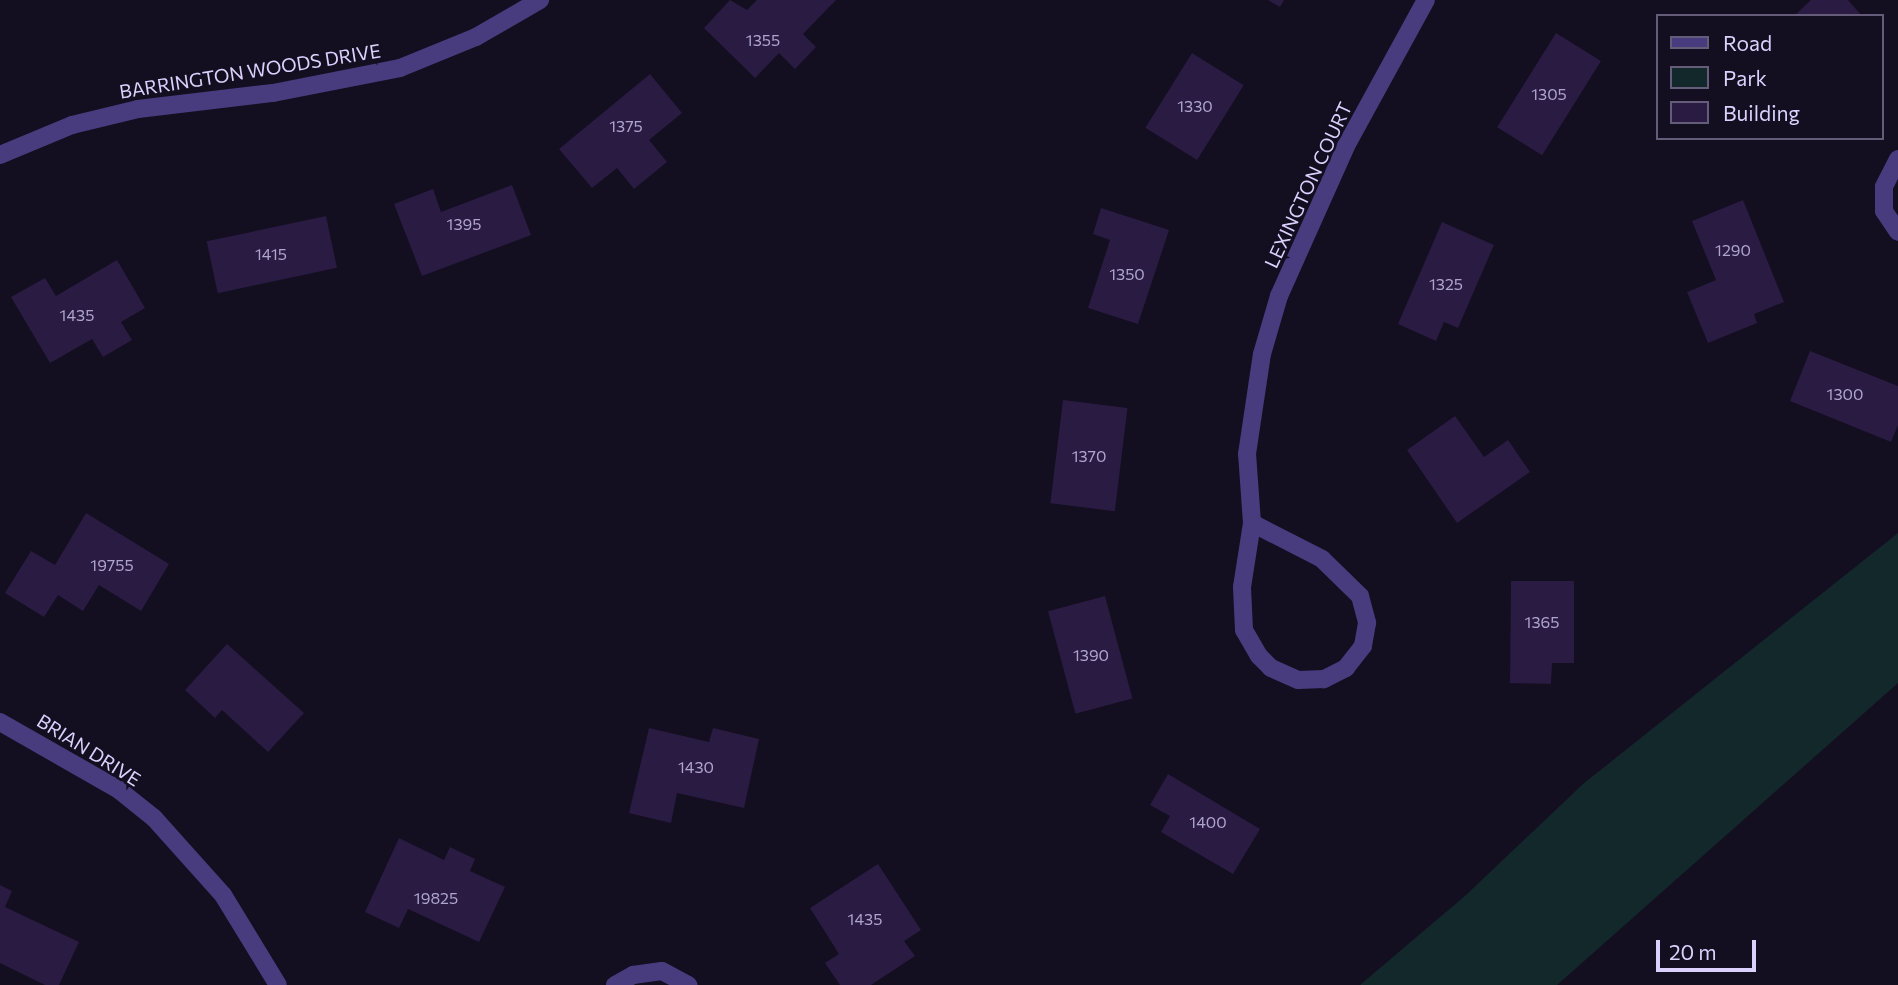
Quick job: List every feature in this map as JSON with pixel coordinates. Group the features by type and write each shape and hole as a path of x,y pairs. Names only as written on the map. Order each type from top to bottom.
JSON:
{"street":[{"name":"BARRINGTON WOODS DRIVE","path":"0,155 20,143 72,125 138,109 273,93 400,68 476,37 540,0"},
{"name":"LEXINGTON COURT","path":"1252,523 1322,559 1360,596 1367,624 1363,646 1346,668 1324,678 1298,680 1271,668 1259,656 1244,629 1242,587 1252,523 1247,454 1262,355 1279,296 1346,146 1426,0"},
{"path":"1898,159 1884,187 1884,211 1898,232"},
{"name":"BRIAN DRIVE","path":"0,722 119,790 154,818 223,895 278,985"},
{"path":"615,985 633,975 662,971 688,985"}],"green space":[{"path":"1898,533 1898,683 1557,985 1360,985 1466,895 1583,784"}],"building":[{"path":"730,0 747,10 757,0 836,0 803,34 816,47 795,69 779,53 755,78 704,28"},
{"path":"1268,0 1284,0 1280,7"},
{"path":"1811,0 1848,0 1860,14 1796,14"},
{"path":"1556,33 1601,61 1542,155 1497,127"},
{"path":"1192,53 1244,85 1197,160 1145,128"},
{"path":"650,74 682,113 649,140 667,162 634,189 617,168 592,188 559,149"},
{"path":"512,185 531,235 422,276 394,204 433,189 441,212"},
{"path":"1743,200 1784,302 1754,314 1757,323 1708,343 1687,292 1716,280 1692,221"},
{"path":"1101,208 1169,230 1138,324 1088,308 1110,240 1093,234"},
{"path":"326,216 337,268 218,293 207,241"},
{"path":"1442,222 1494,245 1458,328 1444,322 1436,341 1398,324"},
{"path":"117,260 145,308 121,322 132,340 103,357 92,339 50,363 11,297 45,278 56,296"},
{"path":"1810,351 1898,386 1898,425 1891,442 1790,401"},
{"path":"1063,400 1128,408 1115,511 1050,503"},
{"path":"1455,416 1484,457 1508,440 1530,472 1457,523 1407,450"},
{"path":"86,513 169,564 141,611 99,585 83,611 58,595 44,617 5,593 31,551 55,565"},
{"path":"1511,581 1574,581 1574,663 1552,663 1551,684 1510,683"},
{"path":"1105,596 1132,698 1075,714 1048,611"},
{"path":"227,644 304,713 268,752 222,710 215,718 185,690"},
{"path":"649,728 709,742 713,728 759,739 744,808 677,793 671,823 629,813"},
{"path":"1168,774 1260,829 1233,874 1161,832 1170,816 1150,805"},
{"path":"399,838 444,860 450,847 475,859 470,871 505,887 479,942 408,909 399,928 365,912"},
{"path":"878,864 921,930 904,941 915,956 871,985 840,985 825,963 839,954 810,908"},
{"path":"0,885 12,891 5,907 79,942 59,985 45,985 0,963"}]}
